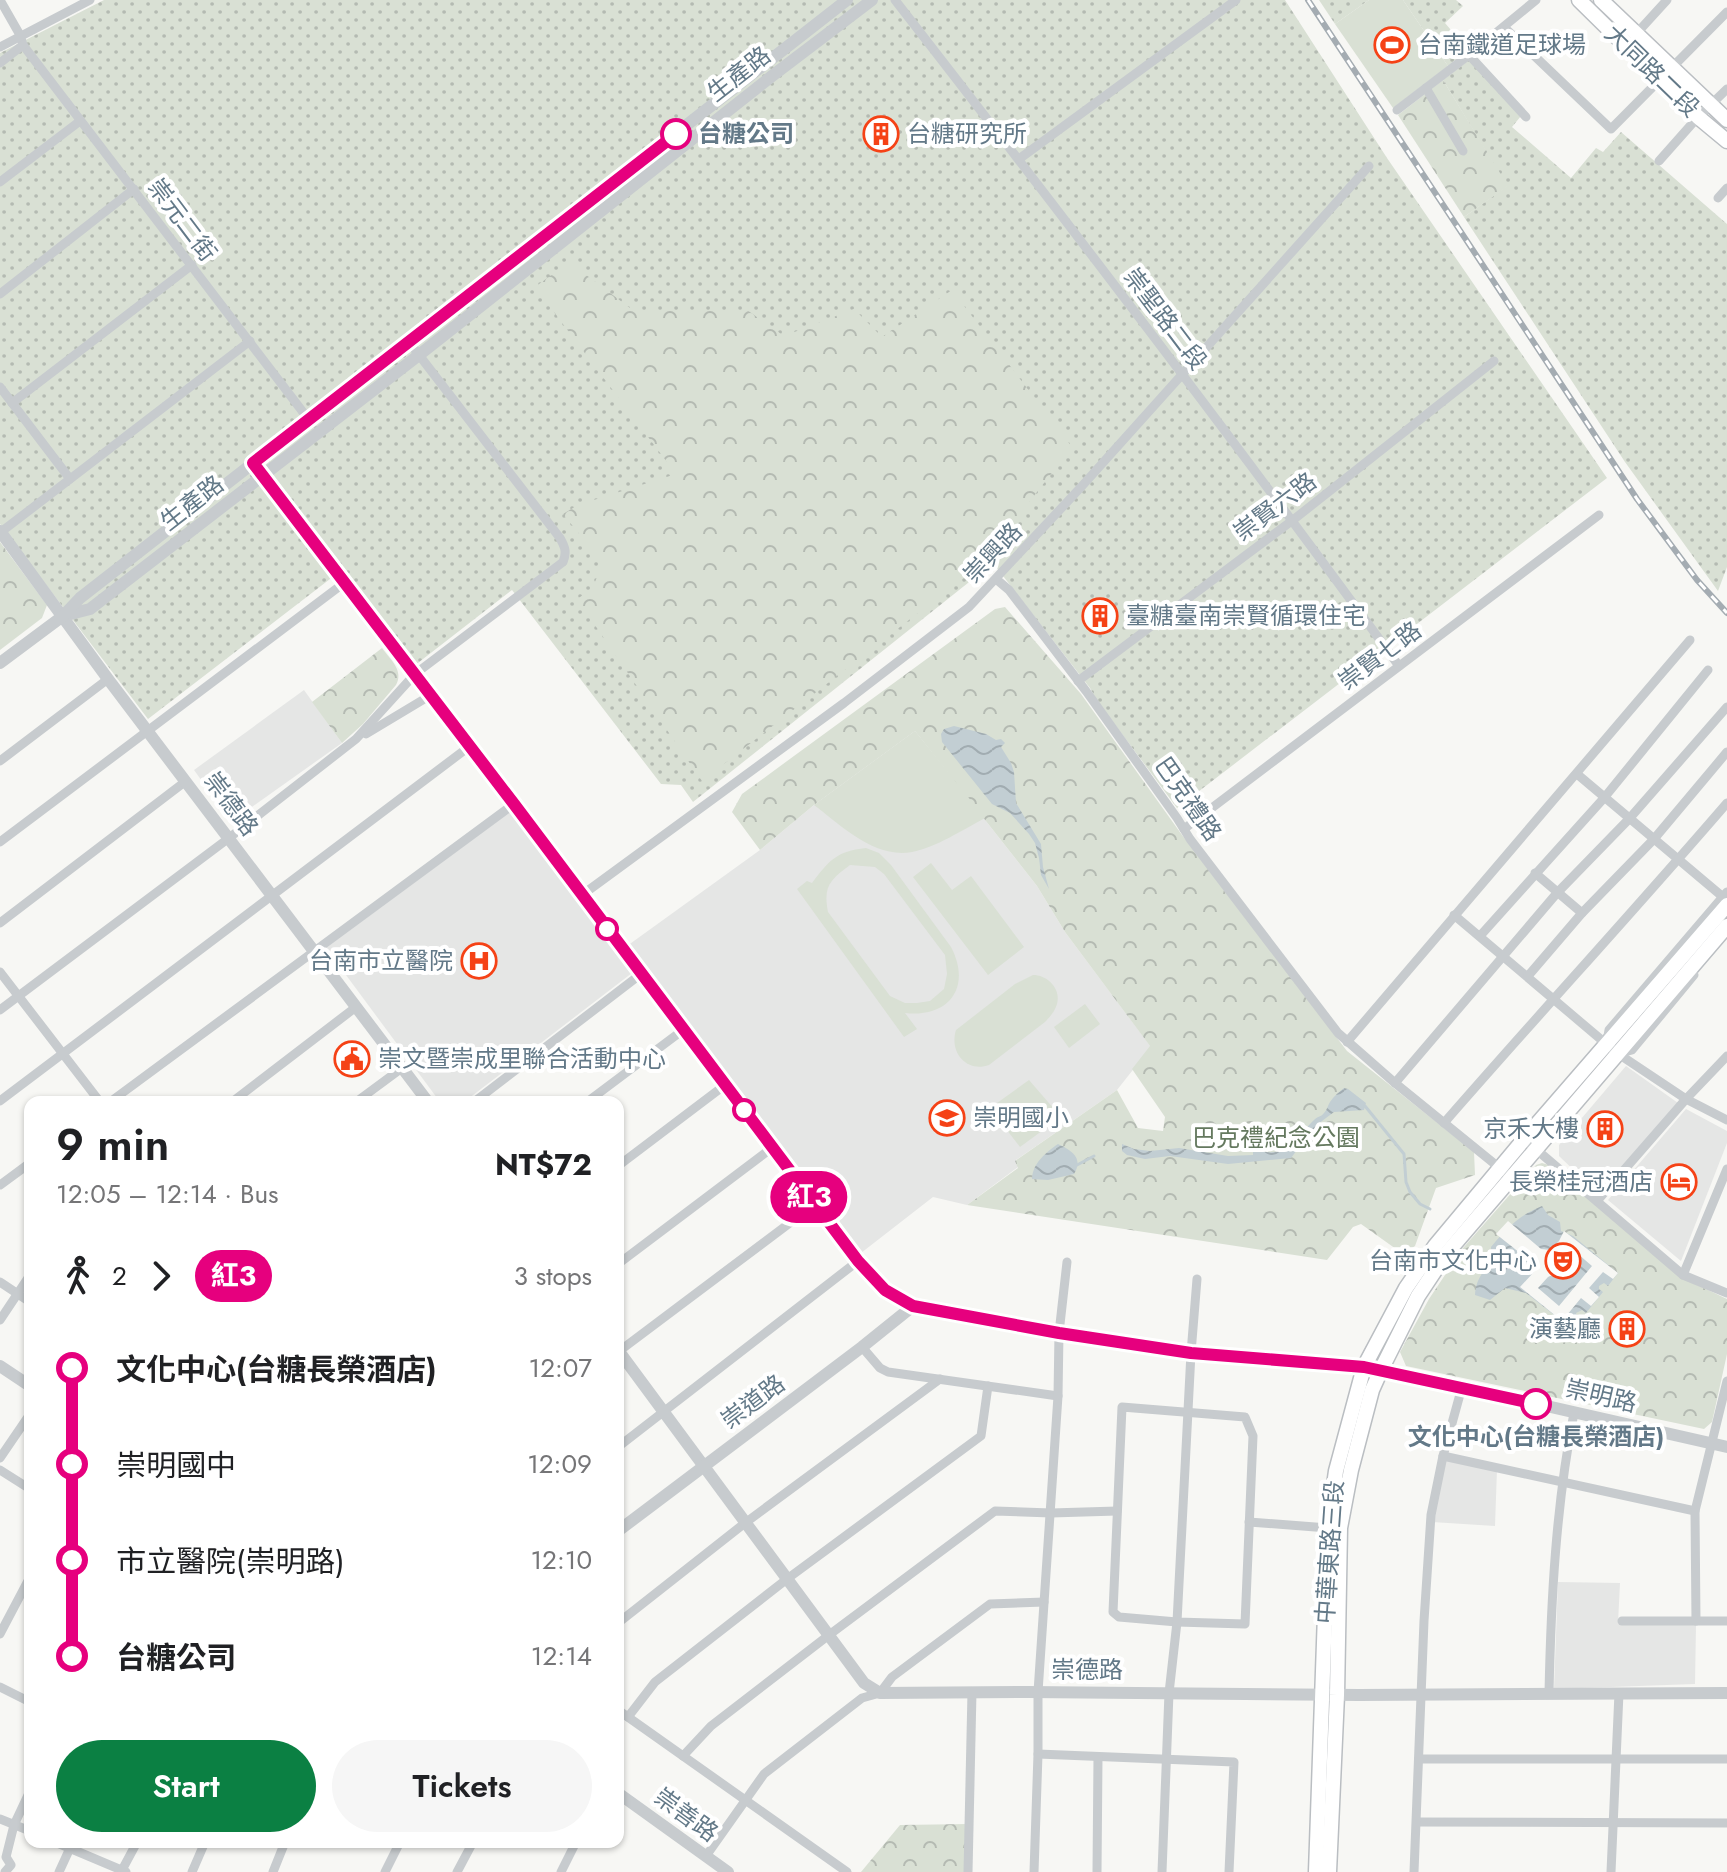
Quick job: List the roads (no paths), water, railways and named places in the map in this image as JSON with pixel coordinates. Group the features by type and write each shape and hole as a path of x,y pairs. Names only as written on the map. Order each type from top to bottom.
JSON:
{"main road":[{"name":"大同路二段","path":"1579,0 1698,117 1727,141"},
{"name":"大同路二段","path":"1601,0 1727,120"},
{"path":"1653,1001 1726,898"},
{"path":"1653,1001 1727,926"},
{"name":"中華東路三段","path":"1329,1872 1328,1528 1336,1471 1364,1367 1416,1272 1435,1246 1506,1173 1536,1150 1612,1049 1653,1001"},
{"name":"中華東路三段","path":"1316,1872 1337,1606 1340,1528 1372,1390 1429,1278 1506,1173 1524,1139 1612,1049"}],"street":[{"name":"崇元二街","path":"0,0 22,40 80,121 309,420"},
{"path":"0,47 22,40 90,0"},
{"name":"生產路","path":"0,663 847,0"},
{"name":"生產路","path":"63,616 90,609 872,0"},
{"name":"崇聖路二段","path":"895,0 1293,520 1399,666"},
{"path":"1019,159 1236,0"},
{"path":"1397,110 1536,0"},
{"path":"1636,34 1667,0"},
{"path":"1504,27 1611,129 1727,12"},
{"path":"0,63 22,40"},
{"path":"1469,55 1526,117"},
{"path":"1426,88 1463,151"},
{"path":"1659,161 1727,89"},
{"path":"0,182 80,121"},
{"name":"崇興路","path":"582,895 901,661 969,607 1369,166"},
{"path":"1718,198 1727,188"},
{"path":"0,294 134,189"},
{"path":"12,403 192,265"},
{"path":"0,531 250,341"},
{"path":"356,739 415,674 558,567 566,554 560,538 409,342"},
{"name":"崇賢六路","path":"1078,681 1293,520 1494,361"},
{"path":"0,387 70,479"},
{"name":"崇明路","path":"253,463 858,1261 885,1290 913,1306 1059,1333 1191,1353 1381,1370 1727,1447"},
{"name":"崇賢七路","path":"1184,829 1599,515"},
{"name":"崇德路","path":"0,531 423,1096"},
{"name":"巴克禮路","path":"996,579 1009,590 1078,681 1190,839 1338,1033 1506,1173"},
{"path":"0,842 344,583"},
{"path":"1347,1042 1690,640"},
{"path":"1480,936 1604,798 1708,670"},
{"path":"0,761 108,679"},
{"path":"0,1010 356,739 431,695"},
{"path":"1395,1083 1557,893 1629,819 1727,707"},
{"path":"0,1101 470,746"},
{"path":"1528,976 1582,913 1654,839 1727,752"},
{"path":"1577,774 1726,898 1609,1030 1612,1049"},
{"path":"0,923 186,781"},
{"path":"1444,1123 1727,803"},
{"path":"118,1096 514,804"},
{"path":"1535,873 1582,913"},
{"path":"1454,915 1612,1049 1686,1099 1727,1120"},
{"path":"1612,1049 1632,1050 1727,936"},
{"path":"0,972 95,1096"},
{"path":"482,1096 641,974"},
{"path":"240,1096 356,1007"},
{"path":"595,1096 683,1030"},
{"path":"1597,1201 1727,1056"},
{"path":"364,1096 402,1068"},
{"path":"624,1161 725,1085"},
{"path":"1524,1139 1683,1275 1727,1293"},
{"path":"624,1259 773,1147"},
{"path":"0,1185 24,1167"},
{"path":"1683,1275 1727,1169"},
{"path":"624,1347 815,1204"},
{"path":"624,1442 858,1261"},
{"path":"1034,1872 1038,1692 1058,1396 1059,1333 1067,1262"},
{"path":"1162,1872 1169,1693 1177,1622 1197,1279"},
{"path":"0,1282 24,1298"},
{"path":"0,1320 24,1284"},
{"name":"崇道路","path":"624,1527 913,1306"},
{"path":"862,1347 884,1370 1058,1396"},
{"path":"624,1359 864,1683 880,1693"},
{"path":"0,1366 24,1382"},
{"path":"624,1618 745,1523 940,1379"},
{"path":"1696,1621 1695,1511 1711,1444 1723,1417 1727,1381"},
{"path":"628,1717 655,1682 787,1579 981,1436 988,1386"},
{"path":"1414,1872 1431,1515 1462,1387"},
{"path":"1122,1407 1189,1412 1245,1417 1253,1436 1245,1624 1119,1617 1113,1612 1122,1407"},
{"path":"1549,1693 1550,1620 1562,1482 1574,1413"},
{"path":"0,1458 24,1423"},
{"path":"1443,1456 1695,1511"},
{"path":"0,1470 24,1485"},
{"path":"683,1756 711,1726 995,1511 1117,1511"},
{"path":"1249,1522 1328,1528"},
{"path":"0,1634 24,1588"},
{"path":"706,1856 764,1774 862,1698 880,1693 892,1677 990,1604 1044,1602"},
{"path":"1622,1621 1727,1621"},
{"path":"0,1687 24,1699"},
{"path":"968,1872 972,1692"},
{"name":"崇德路","path":"880,1693 1727,1693"},
{"path":"1611,1872 1619,1693"},
{"path":"624,1714 847,1872"},
{"path":"1038,1754 1234,1762 1229,1872"},
{"path":"1097,1872 1098,1757"},
{"path":"1419,1759 1727,1759"},
{"name":"崇善路","path":"624,1797 728,1872"},
{"path":"5,1872 11,1865 6,1857 6,1824 24,1799"},
{"path":"1417,1822 1727,1823"},
{"path":"59,1872 70,1848 124,1871 134,1848"},
{"path":"192,1872 202,1848"},
{"path":"273,1872 283,1848"},
{"path":"385,1872 397,1848"},
{"path":"457,1872 470,1848"},
{"path":"561,1872 573,1848"}],"water":[{"path":"954,726 1001,739 1005,743 1001,747 1014,772 1016,803 1041,844 1049,889 1041,875 1035,843 1029,834 1010,813 992,804 942,742 944,729"},
{"path":"1344,1088 1366,1103 1364,1110 1334,1112 1318,1124 1291,1158 1228,1164 1170,1156 1145,1159 1122,1151 1122,1144 1150,1151 1179,1148 1228,1156 1253,1155 1253,1151 1258,1149 1276,1152 1290,1145 1323,1115"},
{"path":"1234,1128 1254,1145 1250,1148 1227,1139 1225,1134"},
{"path":"1058,1144 1077,1159 1074,1174 1048,1180 1032,1179 1037,1163"},
{"path":"1542,1206 1548,1215 1560,1222 1561,1231 1573,1236 1618,1273 1608,1286 1604,1283 1599,1286 1603,1292 1586,1313 1582,1310 1576,1313 1580,1319 1572,1329 1526,1293 1505,1288 1490,1300 1475,1295 1478,1281 1489,1261 1491,1247 1514,1223"}],"waterway":[{"path":"1365,1106 1404,1154 1410,1192 1420,1204 1430,1209"},
{"path":"1077,1165 1094,1156"}],"railway":[{"path":"1308,0 1637,499 1697,580 1727,613"}],"place":[{"name":"台南鐵道足球場","path":"1392,45"},
{"name":"台糖公司","path":"676,134"},
{"name":"台糖研究所","path":"881,134"},
{"name":"臺糖臺南崇賢循環住宅","path":"1100,616"},
{"name":"台南市立醫院","path":"479,961"},
{"name":"崇文暨崇成里聯合活動中心","path":"352,1059"},
{"name":"崇明國小","path":"947,1118"},
{"name":"京禾大樓","path":"1605,1129"},
{"name":"長榮桂冠酒店","path":"1679,1182"},
{"name":"台南市文化中心","path":"1563,1261"},
{"name":"演藝廳","path":"1627,1329"},
{"name":"文化中心(台糖長榮酒店)","path":"1536,1404"}],"park label":[{"name":"巴克禮紀念公園","path":"1276,1138"}]}
